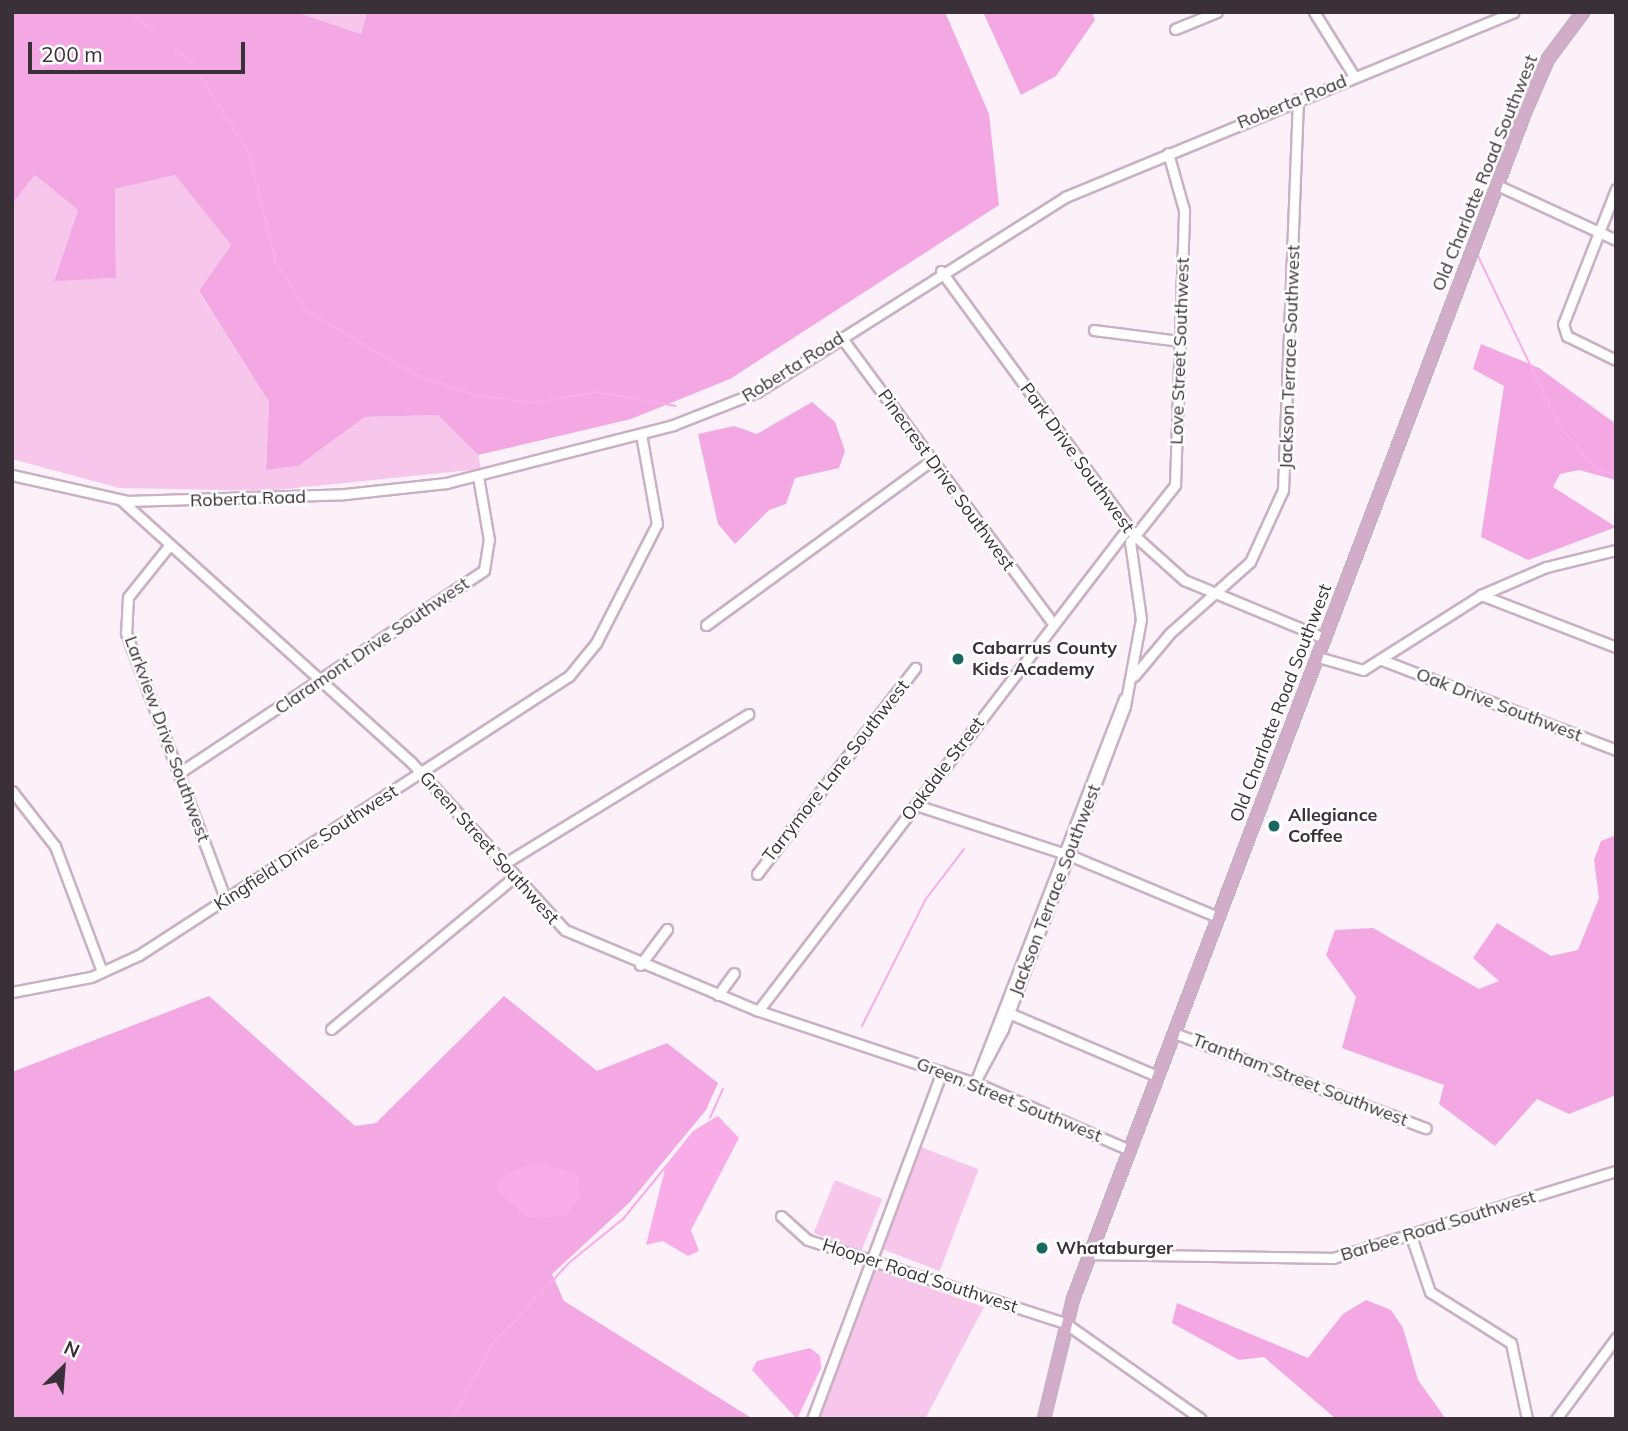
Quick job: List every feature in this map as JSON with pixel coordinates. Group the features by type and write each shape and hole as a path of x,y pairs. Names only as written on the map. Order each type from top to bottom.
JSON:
{"main road":[{"name":"Old Charlotte Road Southwest","path":"1044,1419 1065,1323 1089,1254 1538,80 1578,14"}],"street":[{"path":"1175,29 1217,12"},
{"path":"1314,12 1354,76"},
{"name":"Roberta Road","path":"12,475 121,500 345,495 478,476 640,434 744,399 941,271 1065,197 1507,13"},
{"name":"Jackson Terrace Southwest","path":"1130,683 1170,633 1216,596 1260,548 1283,490 1298,99"},
{"name":"Love Street Southwest","path":"1135,536 1175,485 1184,209 1168,153"},
{"path":"1497,185 1616,240"},
{"path":"1616,188 1563,324 1567,336 1616,360"},
{"name":"Park Drive Southwest","path":"941,271 1135,536 1175,573 1216,596 1324,638"},
{"path":"1094,330 1180,341"},
{"name":"Pinecrest Drive Southwest","path":"841,337 1052,622"},
{"name":"Kingfield Drive Southwest","path":"12,992 102,972 226,901 569,676 596,643 657,524 640,434"},
{"path":"706,625 931,461"},
{"name":"Claramont Drive Southwest","path":"179,773 484,570 489,540 478,476"},
{"name":"Green Street Southwest","path":"121,500 168,547 322,680 420,773 513,878 565,930 640,965 758,1011 976,1081 1129,1150"},
{"name":"Oakdale Street","path":"758,1011 1052,622 1128,528"},
{"name":"Jackson Terrace Southwest","path":"976,1081 1130,683 1141,619 1135,536"},
{"name":"Larkview Drive Southwest","path":"168,547 136,582 124,617 226,901"},
{"path":"1318,657 1363,670 1481,595 1546,567 1616,550"},
{"path":"1481,595 1616,647"},
{"name":"Oak Drive Southwest","path":"1382,660 1616,750"},
{"name":"Tarrymore Lane Southwest","path":"757,874 915,668"},
{"path":"502,865 748,714"},
{"path":"12,791 55,846 102,972"},
{"path":"916,804 1065,854 1218,917"},
{"path":"331,1029 513,878"},
{"path":"640,965 667,929"},
{"path":"718,995 734,973"},
{"path":"1004,1012 1157,1076"},
{"name":"Trantham Street Southwest","path":"1174,1033 1426,1128"},
{"path":"812,1419 867,1259 942,1071"},
{"name":"Barbee Road Southwest","path":"1089,1254 1318,1260 1411,1236 1616,1171"},
{"name":"Hooper Road Southwest","path":"781,1216 808,1240 1065,1323 1201,1419"},
{"path":"1411,1236 1430,1292 1511,1343 1527,1419"},
{"path":"1556,1419 1616,1338"}],"shaded area":[{"path":"12,12 296,12 361,34 367,12 945,12 989,114 999,205 730,379 631,419 478,455 438,415 365,417 298,466 266,470 269,402 199,291 231,245 175,175 115,189 116,278 54,281 78,210 35,175 12,204"},
{"path":"296,12 367,12 361,34"},
{"path":"983,12 1092,12 1095,20 1056,76 1021,95"},
{"path":"35,175 78,210 54,280 116,278 115,189 175,175 231,245 199,292 269,402 266,470 298,466 365,417 438,415 478,455 481,469 266,491 119,488 12,459 12,204"},
{"path":"1481,344 1539,368 1616,424 1616,480 1579,470 1560,474 1553,487 1616,527 1528,560 1481,537 1504,386 1473,369"},
{"path":"812,402 835,422 845,451 839,468 795,478 786,504 769,510 735,544 718,524 698,434 734,426 757,434"},
{"path":"1616,835 1616,1095 1569,1114 1537,1099 1495,1146 1439,1104 1444,1085 1342,1048 1356,997 1326,955 1335,930 1373,928 1479,989 1499,981 1473,958 1497,923 1551,956 1578,950 1599,898 1594,860 1601,841"},
{"path":"209,996 355,1126 376,1123 504,996 597,1071 667,1043 718,1083 706,1110 629,1203 552,1274 564,1301 753,1419 12,1419 12,1072"},
{"path":"718,1116 739,1138 691,1230 699,1251 688,1256 663,1241 646,1245 666,1165 693,1131"},
{"path":"918,1146 979,1169 940,1271 879,1248"},
{"path":"540,1163 578,1173 580,1195 567,1215 528,1218 496,1190 506,1173"},
{"path":"835,1180 882,1199 861,1252 814,1233"},
{"path":"872,1268 984,1307 925,1419 820,1419"},
{"path":"1366,1300 1391,1310 1403,1328 1418,1380 1446,1419 1336,1419 1264,1357 1239,1360 1172,1323 1177,1303 1308,1358 1343,1314"},
{"path":"810,1348 820,1356 821,1368 797,1419 752,1370 757,1361"}],"waterway":[{"path":"130,12 192,63 249,153 276,262 308,312 418,376 474,395 532,403 597,392 676,406"},
{"path":"1486,229 1490,220"},
{"path":"1477,254 1560,427 1597,469 1616,475"},
{"path":"862,1026 926,899 964,849"},
{"path":"710,1118 723,1089"},
{"path":"454,1416 492,1345 570,1262 623,1219 667,1165"}],"place":[{"name":"Cabarrus County Kids Academy","path":"958,659"},
{"name":"Allegiance Coffee","path":"1274,826"},
{"name":"Whataburger","path":"1042,1248"}]}
